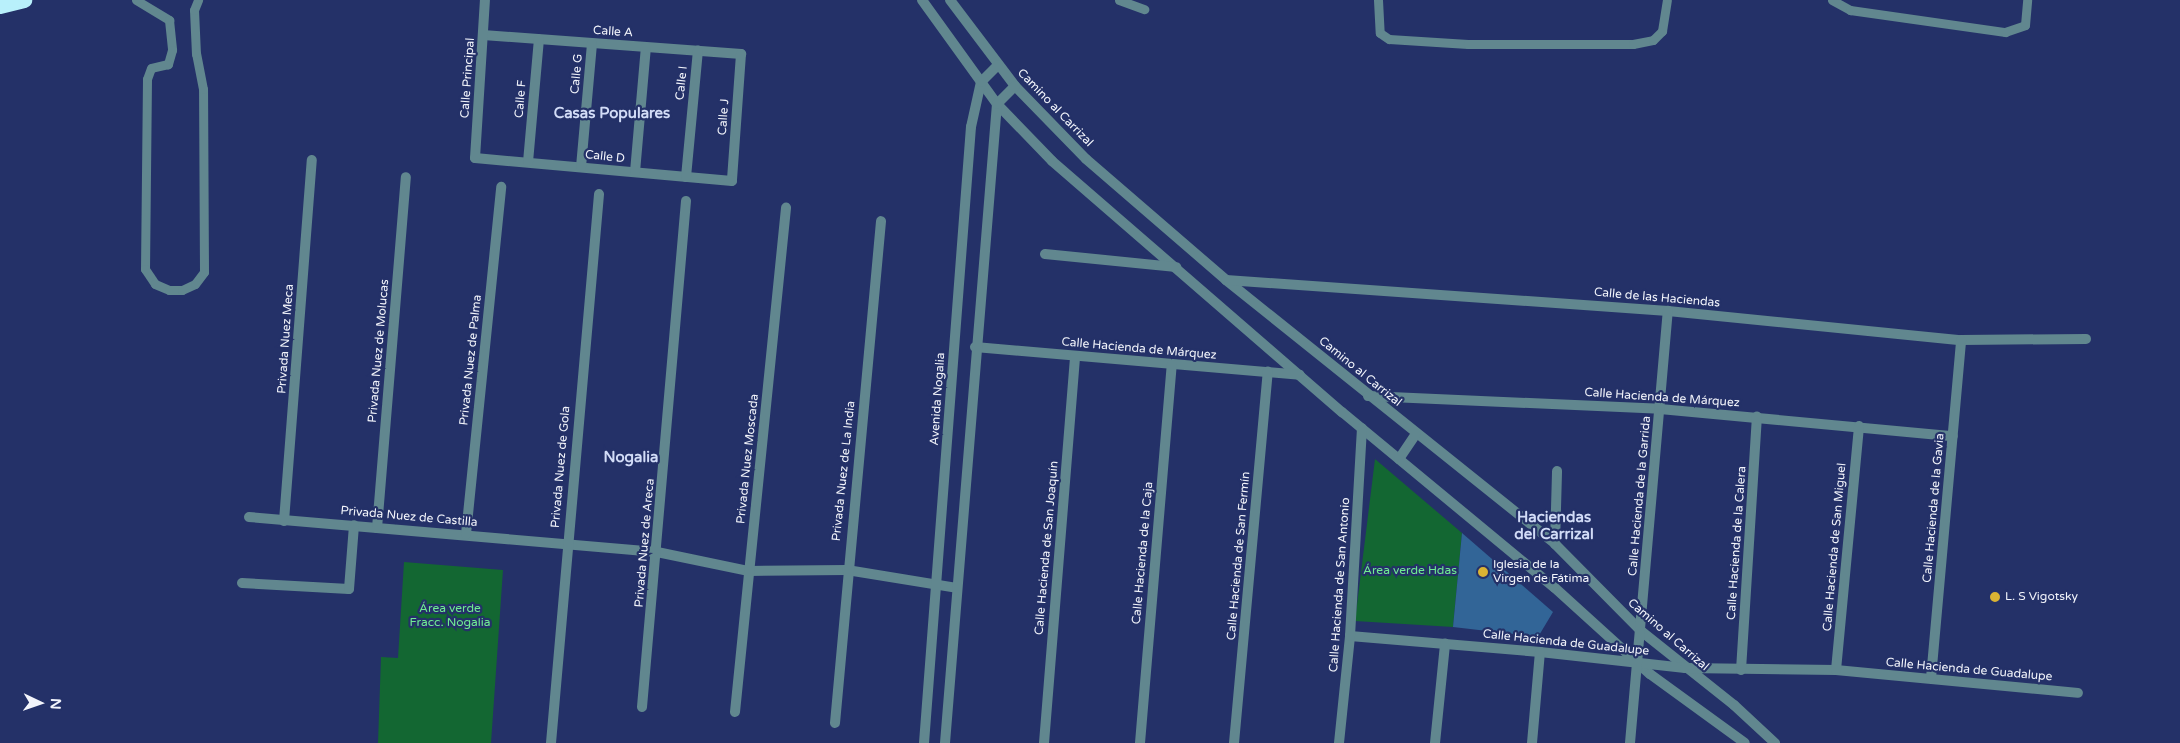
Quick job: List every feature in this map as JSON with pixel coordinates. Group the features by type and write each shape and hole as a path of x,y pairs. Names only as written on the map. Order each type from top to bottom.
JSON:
{"highway":[{"path":"0,6 24,0"}],"street":[{"name":"Calle Principal","path":"475,158 485,0"},
{"path":"922,0 997,104 1052,161 1398,459 1556,588 1636,662 1745,743"},
{"name":"Camino al Carrizal","path":"950,0 1015,86 1086,159 1226,280 1368,396 1555,544 1641,630 1685,668 1734,705 1775,743"},
{"name":"Calle A","path":"484,35 741,54"},
{"name":"Calle F","path":"528,162 539,39"},
{"name":"Calle G","path":"581,167 592,43"},
{"path":"635,172 646,47"},
{"name":"Calle I","path":"686,177 698,50"},
{"name":"Calle J","path":"732,181 741,54"},
{"path":"981,82 998,65"},
{"name":"Avenida Nogalia","path":"924,743 971,127 981,82"},
{"path":"945,743 975,347 997,104 1015,86"},
{"name":"Calle D","path":"475,158 732,181"},
{"name":"Privada Nuez Meca","path":"284,521 312,160"},
{"name":"Privada Nuez de Molucas","path":"377,528 406,177"},
{"name":"Privada Nuez de Palma","path":"466,534 501,187"},
{"name":"Privada Nuez de Gola","path":"551,743 599,194"},
{"name":"Privada Nuez de Areca","path":"642,707 657,552 686,201"},
{"name":"Privada Nuez Moscada","path":"734,712 786,208"},
{"name":"Privada Nuez de La India","path":"835,723 847,570 880,221"},
{"path":"1045,254 1177,267"},
{"name":"Calle de las Haciendas","path":"1226,280 1668,310 1961,340 2086,339"},
{"name":"Calle Hacienda de la Garrida","path":"1630,743 1668,310"},
{"name":"Calle Hacienda de la Gavia","path":"1931,678 1961,340"},
{"name":"Calle Hacienda de Márquez","path":"975,347 1300,375"},
{"name":"Calle Hacienda de San Joaquín","path":"1044,743 1075,356"},
{"name":"Calle Hacienda de la Caja","path":"1140,743 1172,364"},
{"name":"Calle Hacienda de San Fermín","path":"1234,743 1268,372"},
{"name":"Calle Hacienda de Márquez","path":"1368,396 1660,409 1953,436"},
{"name":"Calle Hacienda de la Calera","path":"1741,670 1757,417"},
{"name":"Calle Hacienda de San Miguel","path":"1836,670 1859,426"},
{"name":"Calle Hacienda de San Antonio","path":"1340,743 1350,636 1362,428"},
{"path":"1398,459 1416,434"},
{"path":"1555,544 1557,471"},
{"name":"Privada Nuez de Castilla","path":"249,517 466,534 657,552 749,571 847,570 957,588"},
{"path":"242,583 349,589 354,525"},
{"name":"Calle Hacienda de Guadalupe","path":"1350,636 1540,652 1685,668 1836,670 2078,693"},
{"path":"1435,743 1445,644"},
{"path":"1532,743 1540,652"}],"lane":[{"path":"136,0 161,14 171,26 172,58 168,64 152,68 147,79 145,269 155,284 175,290 195,284 204,272 204,119 194,10 198,0"},
{"path":"1119,0 1144,9"},
{"path":"1378,0 1380,33 1389,39 1468,44 1633,44 1653,40 1662,31 1667,0"},
{"path":"1832,0 1850,10 2005,32 2025,25 2027,0"}],"green space":[{"name":"Área verde Hdas","path":"1375,459 1462,533 1453,627 1355,621"},
{"name":"Área verde Fracc. Nogalia","path":"404,562 503,570 491,743 378,743 381,657 398,658"}],"building":[{"name":"Iglesia de la Virgen de Fátima","path":"1462,533 1553,612 1538,637 1453,627"}],"place":[{"name":"Iglesia de la Virgen de Fátima","path":"1483,572"},
{"name":"L. S Vigotsky","path":"1995,597"}],"district":[{"name":"Casas Populares","path":"612,114"},
{"name":"Nogalia","path":"631,458"},
{"name":"Haciendas del Carrizal","path":"1554,526"}]}
